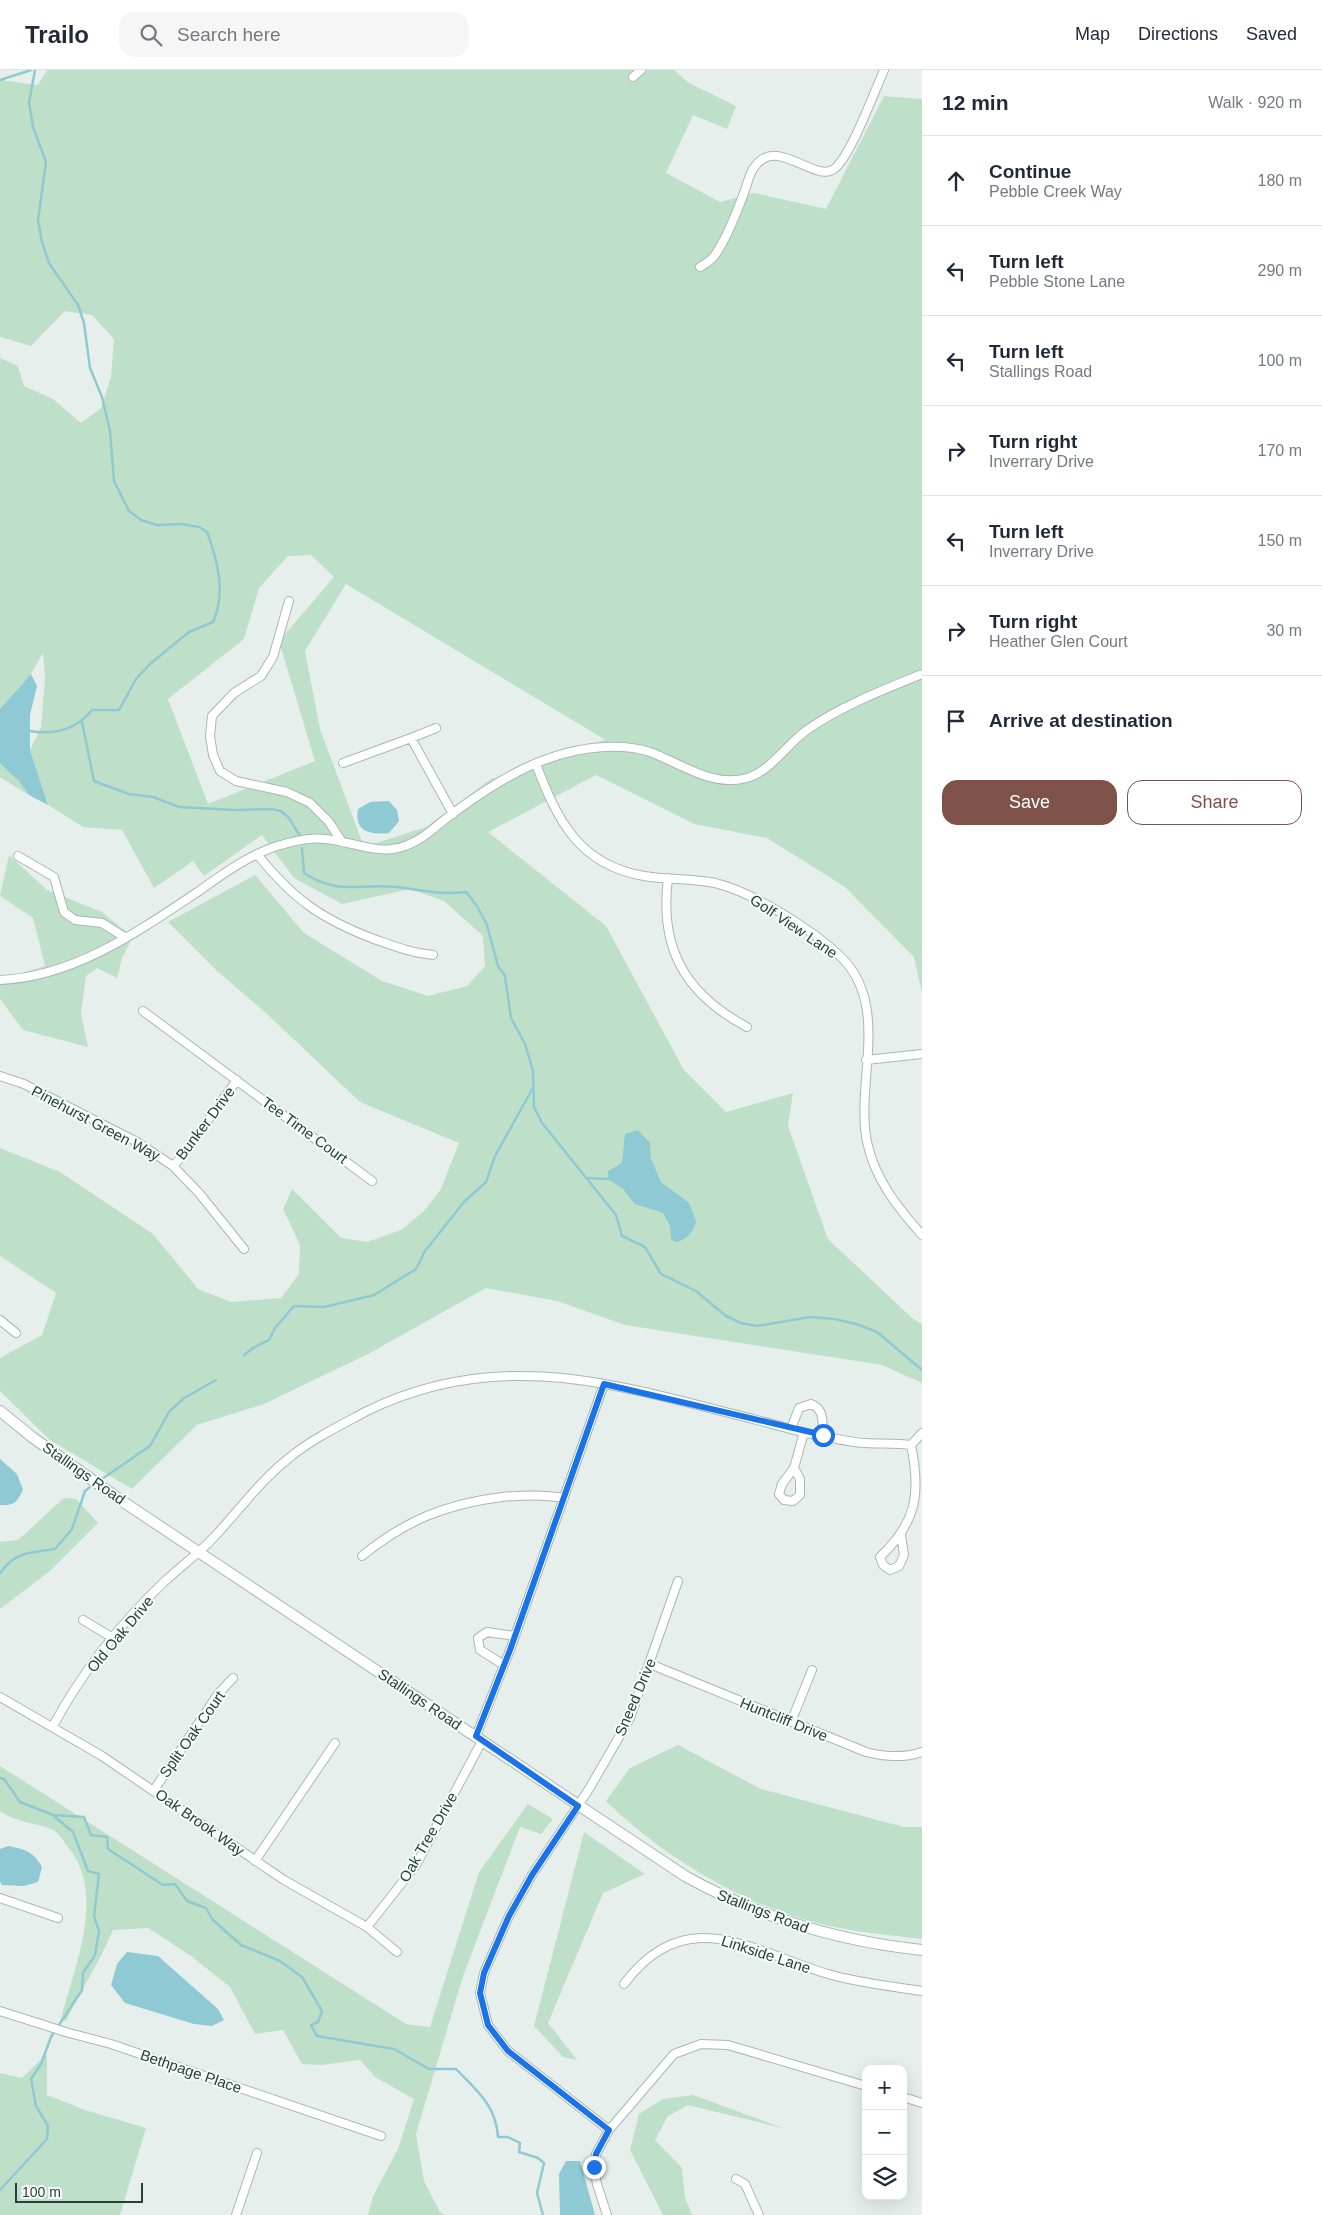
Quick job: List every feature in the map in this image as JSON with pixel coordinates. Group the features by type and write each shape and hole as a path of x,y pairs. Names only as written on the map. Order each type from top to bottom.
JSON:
{"street":[{"path":"633,77 641,70"},
{"path":"700,267 715,256 744,195 751,172 758,162 774,156 820,170 831,171 837,167 848,150 884,70"},
{"path":"289,601 273,657 261,676 234,693 212,716 210,736 213,755 220,771 236,781 287,792 310,803 329,822 342,842"},
{"path":"0,980 34,976 54,971 89,957 126,938 230,869 257,854 275,847 308,838 376,849 401,847 425,836 498,781 536,764 576,750 621,746 651,753 715,779 728,781 745,779 763,770 796,739 814,726 867,698 922,674"},
{"path":"343,763 436,728"},
{"path":"411,738 452,814"},
{"name":"Golf View Lane","path":"536,764 542,783 560,820 584,849 600,861 618,869 645,876 715,883 748,894 779,912 840,956 856,976 865,1000 869,1026 864,1118 870,1153 884,1186 896,1205 922,1235"},
{"path":"257,854 290,891 328,920 407,951 433,955"},
{"path":"18,856 54,876 64,912 75,920 102,923 126,938"},
{"path":"668,878 666,926 671,947 681,968 692,984 707,1000 726,1016 747,1027"},
{"name":"Tee Time Court","path":"143,1012 372,1181"},
{"path":"866,1060 922,1054"},
{"name":"Pinehurst Green Way","path":"0,1076 24,1084 136,1142 173,1166 199,1193 244,1249"},
{"name":"Bunker Drive","path":"173,1166 183,1156 237,1080"},
{"path":"0,1320 16,1334"},
{"name":"Old Oak Drive","path":"53,1726 74,1691 113,1638 162,1584 215,1537 263,1482 289,1458 317,1438 392,1399 454,1380 545,1375 569,1377 804,1432 864,1443 911,1445"},
{"name":"Oak Tree Drive","path":"366,1927 416,1865 479,1739 604,1384"},
{"path":"791,1429 799,1408 811,1404 821,1412 823,1435"},
{"name":"Stallings Road","path":"0,1411 119,1499 685,1876 755,1911 847,1940 922,1950"},
{"path":"794,1468 804,1432"},
{"path":"901,1535 910,1514 916,1490 915,1463 911,1445 922,1433"},
{"path":"362,1556 378,1543 408,1525 452,1505 513,1496 549,1495 564,1498"},
{"name":"Sneed Drive","path":"609,2130 508,2051 488,2025 480,1993 484,1973 509,1916 532,1875 578,1806 630,1718 678,1581"},
{"path":"82,1620 113,1638"},
{"path":"504,1665 480,1650 478,1638 487,1632 515,1636"},
{"name":"Huntcliff Drive","path":"650,1664 856,1749 876,1755 906,1756 922,1752"},
{"path":"791,1722 796,1704 812,1670"},
{"name":"Split Oak Court","path":"154,1790 218,1694 233,1678"},
{"name":"Oak Brook Way","path":"0,1696 53,1726 154,1790 255,1860 366,1927 397,1952"},
{"path":"255,1860 335,1743"},
{"path":"0,1898 58,1918"},
{"name":"Linkside Lane","path":"624,1984 643,1962 665,1947 689,1939 716,1938 738,1943 851,1980 922,1990"},
{"name":"Bethpage Place","path":"0,2011 41,2025 111,2044 381,2136"},
{"path":"607,2215 597,2184 594,2167 596,2154 609,2130 664,2063 674,2054 701,2044 728,2045 862,2085"},
{"path":"907,2099 922,2103"},
{"path":"236,2215 257,2153"},
{"path":"736,2179 745,2184 759,2215"}],"green space":[{"path":"47,70 674,70 689,83 736,106 727,129 693,115 666,173 720,202 754,193 826,209 884,96 922,99 922,993 914,957 845,887 767,838 694,824 596,775 488,832 606,926 684,1070 726,1112 793,1093 788,1126 828,1239 912,1318 922,1324 922,1383 882,1365 625,1325 557,1301 486,1288 368,1354 264,1404 197,1425 132,1489 50,1440 0,1391 0,1358 42,1335 56,1293 0,1256 0,1148 60,1172 153,1234 198,1289 231,1302 281,1298 299,1274 300,1245 283,1209 292,1189 341,1238 367,1242 401,1230 424,1211 441,1189 459,1143 360,1102 266,1013 216,970 168,922 255,875 304,933 382,981 428,996 467,986 485,966 483,936 444,901 410,889 342,904 294,878 262,835 204,876 193,861 154,888 122,830 83,827 48,805 30,750 41,728 45,678 43,653 31,674 0,709 0,358 18,366 24,386 53,399 81,423 101,408 111,377 114,339 92,315 65,311 31,346 0,337 0,80 38,85","holes":["311,555 334,577 279,641 315,761 208,804 168,699 244,639 259,588 288,556","346,584 604,739 604,740 491,779 426,827 364,847 320,729 305,651"]},
{"path":"0,763 19,780 29,795 0,777"},
{"path":"9,855 47,890 102,912 133,937 122,958 117,978 97,968 86,976 81,1014 88,1047 23,1030 0,999 0,980 45,966 33,918 0,896"},
{"path":"64,1498 76,1499 98,1523 50,1571 0,1609 0,1542 18,1540"},
{"path":"678,1745 761,1789 904,1827 922,1827 922,1939 833,1927 792,1916 734,1892 678,1859 652,1841 606,1801 630,1768"},
{"path":"0,1766 406,2024 430,2027 479,1872 528,1804 553,1819 541,1834 520,1827 463,1976 416,2134 424,2181 440,2212 445,2215 368,2215 373,2196 398,2149 414,2099 375,2077 360,2060 321,2065 302,2064 283,2030 255,2034 230,1987 191,1956 148,1928 113,1930 66,2021 61,2019 84,1931 85,1886 79,1866 57,1833 46,1827 13,1818 0,1811"},
{"path":"584,1832 645,1874 603,1893 548,2023 577,2060 563,2057 534,2026"},
{"path":"47,2054 47,2095 85,2110 146,2128 120,2215 0,2215 0,2073 22,2078"},
{"path":"693,2095 786,2129 688,2105 668,2116 655,2140 682,2168 685,2197 692,2215 663,2215 630,2150 639,2114 663,2099"}],"water":[{"path":"31,674 37,686 30,715 30,750 48,805 29,795 19,781 0,763 0,709"},
{"path":"389,801 397,810 399,821 389,833 370,832 361,827 357,817 358,809 370,802"},
{"path":"638,1130 650,1143 651,1159 661,1182 689,1203 696,1221 689,1235 682,1240 675,1242 671,1239 670,1226 663,1213 635,1204 623,1189 608,1179 608,1171 622,1163 625,1134"},
{"path":"0,1459 17,1474 23,1490 17,1500 9,1505 0,1505"},
{"path":"8,1846 24,1850 36,1858 42,1867 38,1882 24,1886 2,1885 0,1881 0,1849"},
{"path":"127,1952 158,1956 218,2009 224,2020 212,2026 194,2024 125,2003 111,1985 117,1964"},
{"path":"566,2161 580,2161 595,2215 560,2215 559,2174"}],"waterway":[{"path":"0,80 31,70"},
{"path":"29,731 47,732 64,730 79,722 92,710 119,710 136,679 150,664 189,632 213,622 217,611 220,588 217,566 207,532 199,527 181,524 157,525 141,520 129,511 114,481 110,431 102,397 90,368 84,323 78,305 49,263 42,242 38,220 46,162 33,127 29,103 35,70"},
{"path":"82,722 94,781 129,794 153,797 179,807 234,810 271,809 281,811 289,818 300,836"},
{"path":"302,848 304,873 328,884 350,887 397,887 440,893 466,892 477,906 487,925 498,966 505,976 511,1018 525,1044 533,1071 534,1107 542,1123 616,1215 622,1236 645,1247 661,1274 696,1291 726,1316 741,1323 757,1326 810,1317 835,1319 856,1324 877,1332 922,1370"},
{"path":"244,1355 269,1340 275,1328 294,1306 324,1307 374,1295 416,1269 425,1251 464,1202 486,1182 495,1156 534,1086"},
{"path":"589,1178 608,1179"},
{"path":"99,1481 150,1446 169,1412 184,1398 216,1380"},
{"path":"0,1573 12,1561 24,1554 55,1549 72,1529 85,1491 94,1484"},
{"path":"0,1778 4,1779 20,1802 53,1815 73,1832 88,1871 99,1874 94,1916 99,1931 95,1955 83,1973 82,1990 51,2037 41,2064 31,2079 36,2106 48,2126 47,2139 0,2190"},
{"path":"53,1815 84,1817 91,1835 107,1837 108,1849 163,1885 175,1884 187,1901 206,1908 212,1919 241,1945 280,1961 302,1977 322,2011 318,2022 311,2025 317,2036 394,2049 429,2069 456,2069 478,2092 489,2107 494,2116 498,2137 508,2137 520,2143 519,2152 538,2158 544,2163 537,2193 543,2215"}],"route":[{"path":"594,2167 596,2154 609,2130 508,2051 496,2038 488,2025 480,1993 484,1973 509,1916 532,1875 578,1806 476,1736 488,1710 510,1650 604,1384 823,1435"}]}
